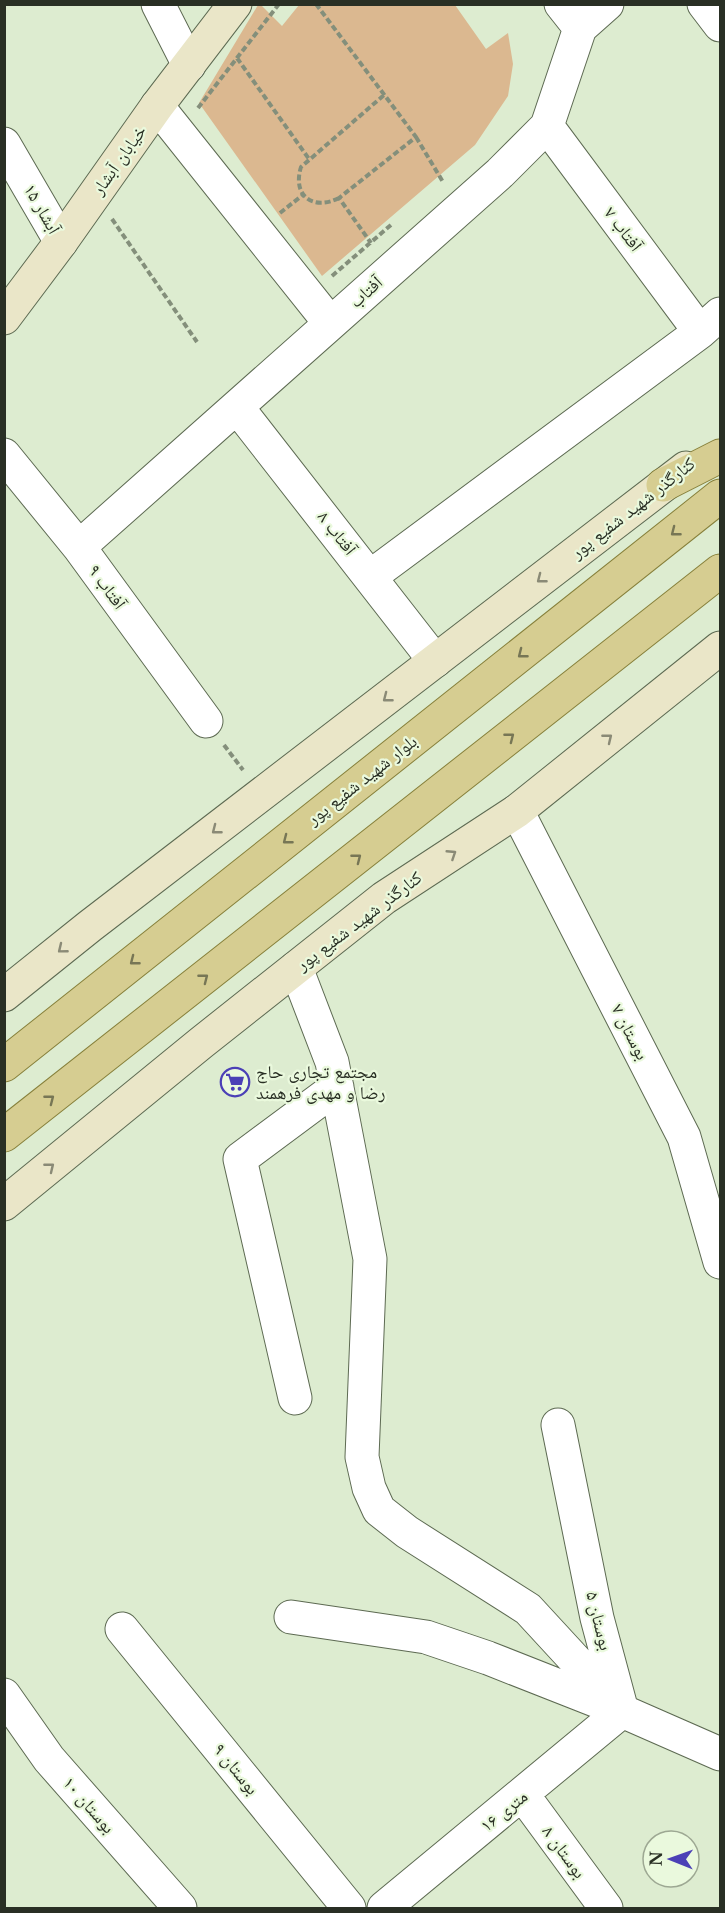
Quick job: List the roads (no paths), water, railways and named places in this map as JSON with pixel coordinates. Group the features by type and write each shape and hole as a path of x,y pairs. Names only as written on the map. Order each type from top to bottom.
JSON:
{"main road":[{"name":"خیابان آبشار","path":"4,318 157,106 235,4"},
{"name":"کنارگذر شهید شفیع پور","path":"4,995 720,440"},
{"path":"663,485 720,456"},
{"name":"بلوار شهید شفیع پور","path":"4,1065 720,496"},
{"path":"4,1135 720,572"},
{"name":"کنارگذر شهید شفیع پور","path":"4,1204 384,898 517,811 720,648"}],"street":[{"path":"158,4 189,65"},
{"name":"آفتاب","path":"78,547 500,173 547,126 571,16 607,4"},
{"path":"704,4 720,25"},
{"path":"157,106 330,323"},
{"name":"آفتاب ۷","path":"547,126 710,323"},
{"name":"آبشار ۱۵","path":"4,144 61,242"},
{"path":"371,576 710,323"},
{"name":"آفتاب ۸","path":"237,406 435,661"},
{"name":"آفتاب ۹","path":"4,456 78,547 206,721"},
{"name":"بوستان ۷","path":"517,811 684,1137 720,1262"},
{"path":"296,968 332,1062 370,1259 362,1457 369,1488 379,1510 407,1532 528,1609 622,1711"},
{"path":"295,1398 240,1159 337,1088"},
{"name":"بوستان ۵","path":"558,1425 597,1618 622,1711"},
{"path":"291,1617 426,1637 488,1658 622,1711 720,1754"},
{"name":"بوستان ۹","path":"122,1629 349,1908"},
{"name":"بوستان ۱۰","path":"4,1695 49,1759 180,1908"},
{"name":"۱۶ متری","path":"384,1908 622,1711"},
{"name":"بوستان ۸","path":"523,1795 606,1908"}],"place":[{"name":"مجتمع تجاری حاج رضا و مهدی فرهمند","path":"235,1082"}]}
